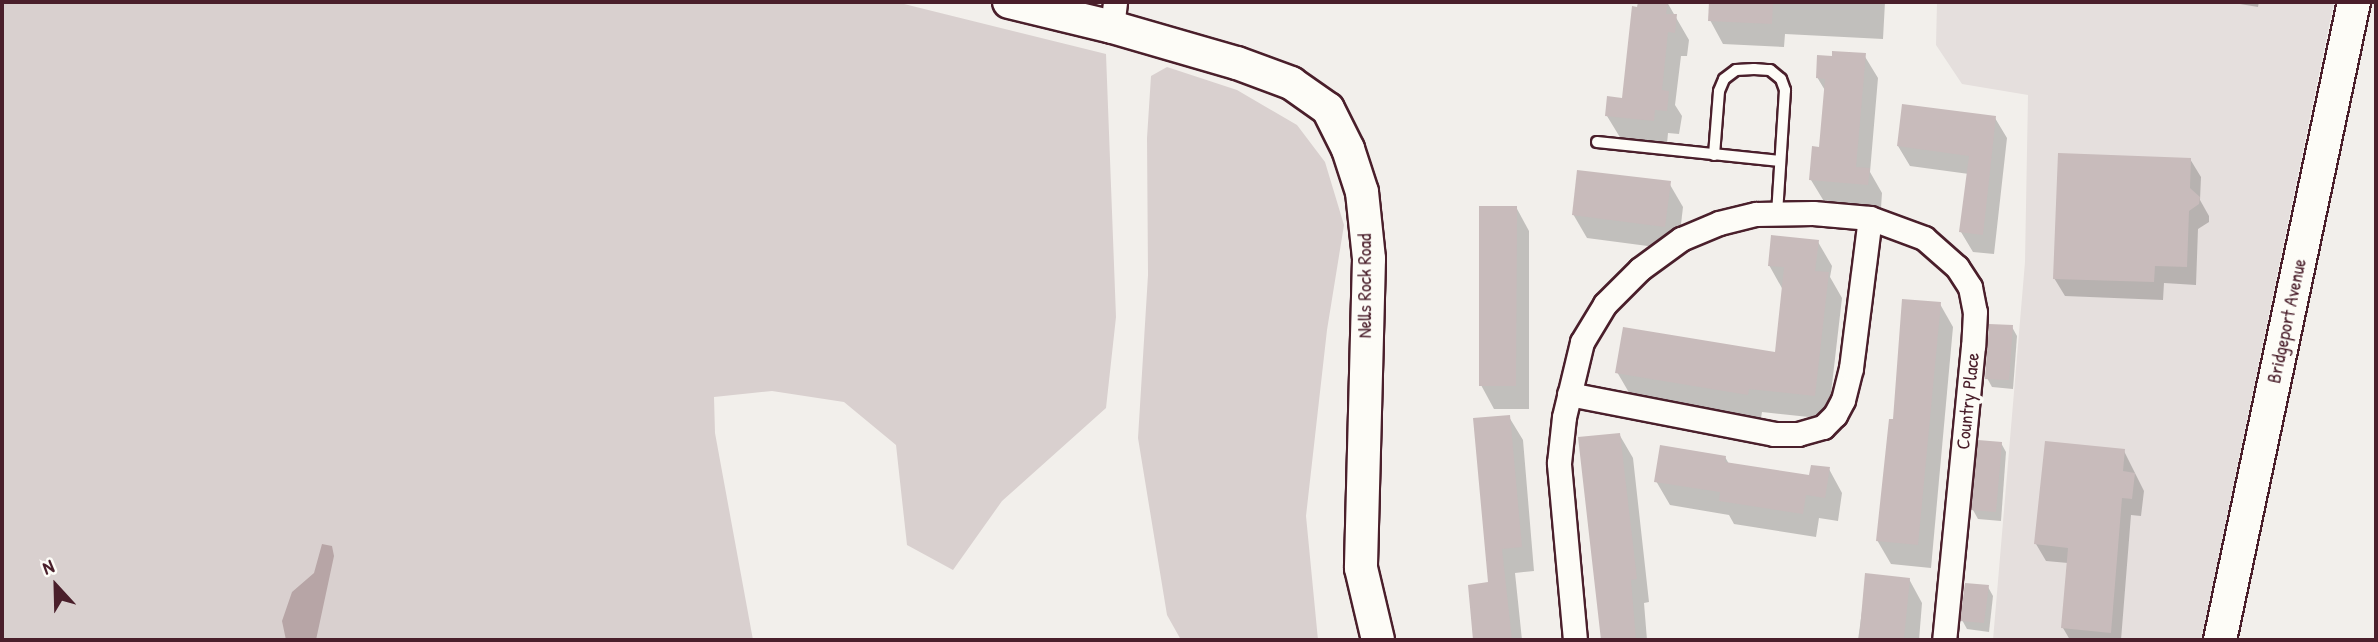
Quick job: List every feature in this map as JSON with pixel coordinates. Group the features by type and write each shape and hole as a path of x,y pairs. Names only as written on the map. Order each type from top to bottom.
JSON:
{"main road":[{"name":"Nells Rock Road","path":"1009,2 1114,14 1291,83 1328,108 1348,149 1362,192 1369,259 1361,569 1378,640"},
{"name":"Bridgeport Avenue","path":"2220,640 2354,2"}],"street":[{"name":"Country Place","path":"1575,640 1559,463 1582,342 1605,304 1640,269 1681,239 1719,223 1756,214 1813,213 1870,218 1924,238 1958,267 1970,287 1975,312 1944,640"},
{"path":"1570,394 1774,434 1798,434 1823,427 1835,415 1843,400 1851,368 1870,218"}],"lane":[{"path":"1714,155 1718,91 1724,79 1736,70 1770,70 1781,79 1785,90 1777,214"},
{"path":"1597,142 1780,161"}],"shaded area":[{"path":"2,2 896,2 1106,54 1116,317 1106,408 1002,501 953,570 907,545 896,445 844,402 772,391 714,397 715,433 753,640 2,640"},
{"path":"1937,2 2334,2 2201,640 1993,640 2025,262 2028,95 1962,84 1936,45"},
{"path":"1167,67 1237,90 1297,125 1325,162 1344,225 1327,330 1306,516 1318,640 1181,640 1167,615 1138,438 1148,275 1147,138 1151,76"},
{"path":"322,544 332,546 334,556 316,640 286,640 282,621 292,592 314,573"}],"building":[{"path":"1638,2 1668,2 1666,14 1677,14 1675,33 1668,32 1662,90 1669,91 1667,111 1655,110 1654,121 1605,116 1607,96 1622,98 1632,6 1637,7"},
{"path":"1709,2 1773,2 1772,24 1708,21"},
{"path":"1832,51 1866,53 1856,167 1870,168 1868,185 1809,180 1812,146 1819,147 1825,79 1816,78 1817,55 1832,56"},
{"path":"1902,104 1996,116 1983,235 1959,232 1969,156 1897,146"},
{"path":"2058,153 2191,158 2190,188 2200,197 2199,204 2189,211 2187,267 2155,266 2154,282 2053,279"},
{"path":"1577,170 1671,181 1665,227 1572,215"},
{"path":"1479,206 1517,206 1516,386 1479,386"},
{"path":"1771,235 1819,240 1815,271 1829,272 1815,396 1749,389 1748,395 1615,373 1623,327 1775,352 1784,267 1768,266"},
{"path":"1902,299 1941,302 1918,545 1876,541 1889,419 1893,419"},
{"path":"1989,324 2013,325 2009,380 1985,379"},
{"path":"1510,415 1522,547 1502,549 1512,640 1473,640 1468,585 1488,582 1473,418"},
{"path":"1620,433 1637,579 1631,580 1636,640 1601,640 1578,437"},
{"path":"1978,440 2002,442 1996,512 1971,510"},
{"path":"2045,441 2125,449 2123,471 2135,473 2132,499 2122,498 2111,633 2061,628 2068,548 2034,544"},
{"path":"1660,445 1726,456 1725,462 1809,475 1811,465 1830,467 1825,498 1806,495 1803,514 1719,501 1720,492 1654,482"},
{"path":"1865,573 1910,578 1904,638 1859,640"},
{"path":"1965,583 1989,585 1984,623 1960,621"}]}
